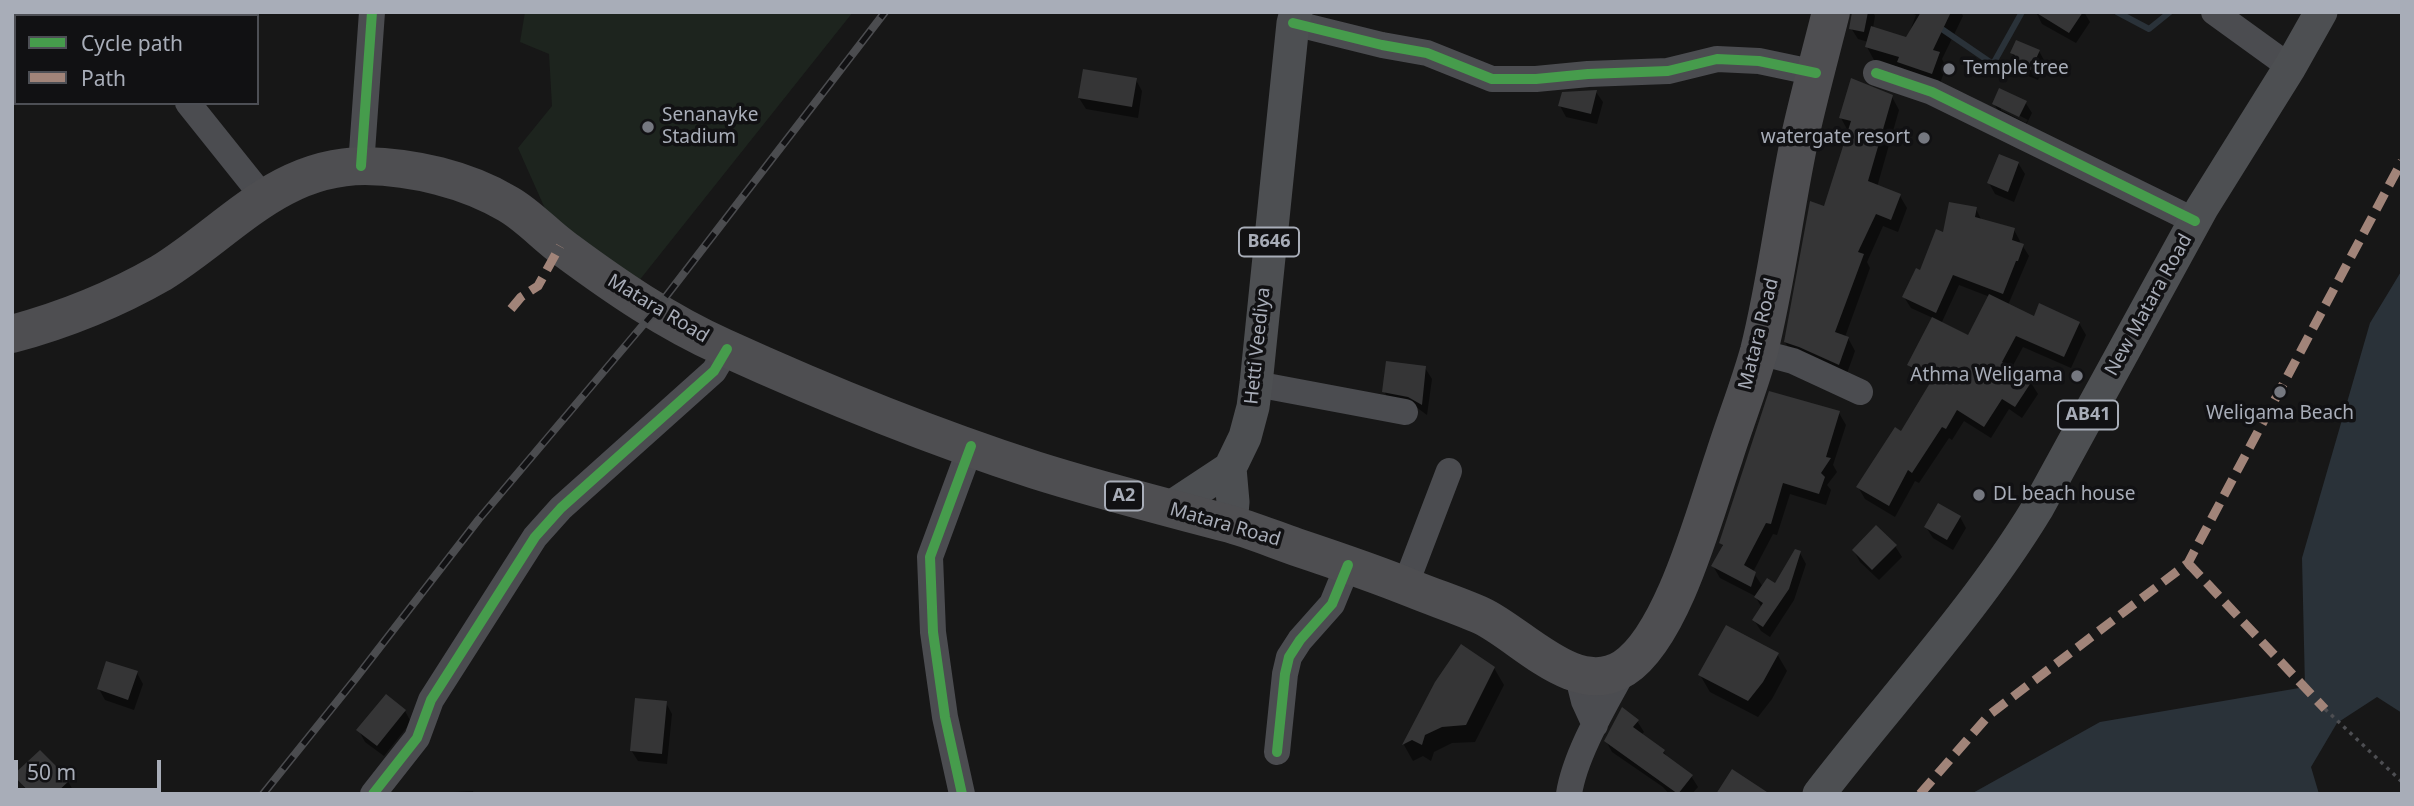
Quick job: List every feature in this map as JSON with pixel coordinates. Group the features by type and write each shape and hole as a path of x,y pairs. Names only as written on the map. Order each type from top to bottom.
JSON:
{"highway":[{"name":"Matara Road","path":"12,334 73,316 161,273 283,185 307,175 334,168 361,166 396,168 436,176 476,188 511,206 560,246 654,312 682,328 804,383 1032,469 1168,509 1231,524 1405,586 1483,617 1513,635 1539,656 1577,673 1594,677 1625,668 1638,654 1652,636 1685,573 1759,352 1790,184 1831,12"}],"main road":[{"name":"New Matara Road","path":"1819,794 1922,668 2010,553 2037,509 2195,221 2321,12"},
{"name":"Hetti Veediya","path":"1230,468 1245,437 1253,407 1294,17"},
{"path":"1168,509 1230,468 1233,502 1231,524"}],"street":[{"path":"361,166 372,12"},
{"path":"2214,12 2290,67"},
{"path":"1294,17 1382,45 1427,53 1492,79 1668,71 1717,60 1759,61 1816,72"},
{"path":"1876,73 1932,92 2195,221"},
{"path":"190,105 264,198"},
{"path":"373,794 418,738 431,699 535,537 561,508 714,372 727,349"},
{"path":"1759,352 1793,361 1860,392"},
{"path":"1256,384 1405,412"},
{"path":"961,794 945,718 933,632 930,557 971,446"},
{"path":"1405,586 1449,471"},
{"path":"1277,752 1289,657 1300,640 1332,604 1348,565"},
{"path":"1569,794 1572,779 1595,725 1625,668"},
{"path":"1577,673 1584,701 1595,725"}],"path":[{"path":"2325,709 2401,781"}],"shaded area":[{"name":"Senanayke Stadium","path":"525,12 853,12 638,282 551,222 518,148 552,106 549,54 520,42"},
{"path":"2402,270 2402,713 2377,697 2337,723 2311,767 2319,794 1971,794 2100,722 2305,687 2302,558 2370,323"}],"building":[{"path":"1852,12 1868,12 1864,32 1849,29"},
{"path":"1921,12 1951,12 1933,50 1940,52 1932,74 1897,62 1899,57 1865,47 1871,26 1906,37"},
{"path":"2035,12 2083,12 2069,33"},
{"path":"2016,40 2040,50 2031,70 2012,62 2015,55 2010,53"},
{"path":"1083,69 1137,78 1132,107 1078,98"},
{"path":"1851,78 1893,95 1868,181 1901,194 1891,220 1876,214 1858,252 1864,254 1835,332 1849,337 1839,365 1784,342 1810,201 1824,206 1851,121 1839,118"},
{"path":"1999,88 2027,101 2019,117 1992,104"},
{"path":"1597,90 1591,114 1558,106 1562,92"},
{"path":"1999,154 2019,162 2008,192 1987,183"},
{"path":"1949,202 1977,207 1975,217 2015,228 2012,240 2024,244 2003,294 1953,275 1936,313 1902,297 1916,268 1920,270 1936,229 1943,232"},
{"path":"1989,294 2034,316 2039,303 2080,322 2064,357 2016,336 2002,362 2032,381 2015,407 2002,399 1984,427 1957,410 1946,429 1942,427 1912,473 1908,470 1889,506 1856,487 1895,427 1901,431 1933,378 1907,365 1932,317 1968,335"},
{"path":"1386,361 1426,366 1422,405 1408,397 1382,392"},
{"path":"1769,391 1840,411 1826,457 1831,458 1821,473 1825,477 1819,494 1783,483 1771,524 1766,523 1744,565 1756,572 1751,587 1711,566 1723,545 1719,543"},
{"path":"1938,503 1961,516 1947,540 1924,527"},
{"path":"1876,525 1897,545 1872,570 1852,550"},
{"path":"1795,549 1801,551 1789,589 1763,627 1752,620 1763,603 1754,597 1767,578 1775,583"},
{"path":"1726,625 1779,653 1763,682 1748,701 1698,675"},
{"path":"1461,644 1495,667 1466,725 1442,727 1425,735 1422,745 1412,740 1402,745 1435,682"},
{"path":"106,661 138,671 128,700 97,689"},
{"path":"386,694 406,710 377,746 356,730"},
{"path":"635,698 667,701 662,754 630,751"},
{"path":"1622,707 1639,720 1633,727 1693,775 1678,794 1604,741"},
{"path":"40,750 70,780 55,794 31,794 13,775"},
{"path":"1732,769 1770,794 1716,794"}],"waterway":[{"path":"1936,25 1993,64 2022,12"},
{"path":"2117,12 2149,29 2170,12"}],"railway":[{"path":"263,794 479,519 654,312 885,12"}],"marked path":[{"path":"1920,794 1989,715 2188,563 2402,161"},
{"path":"511,309 521,297 538,286 560,246"},
{"path":"2188,563 2325,709"}],"cycle path":[{"path":"361,166 372,12"},
{"path":"1293,23 1427,53 1492,79 1668,71 1717,59 1759,61 1816,73"},
{"path":"1876,73 1932,92 2195,221"},
{"path":"373,794 417,738 431,700 535,537 561,508 714,371 727,349"},
{"path":"962,794 945,717 933,632 930,557 971,446"},
{"path":"1277,752 1289,657 1300,640 1332,604 1348,565"}],"place":[{"name":"Temple tree","path":"1949,69"},
{"name":"Senanayke Stadium","path":"648,127"},
{"name":"watergate resort","path":"1924,138"},
{"name":"Athma Weligama","path":"2077,376"},
{"name":"Weligama Beach","path":"2280,392"},
{"name":"DL beach house","path":"1979,495"}]}
